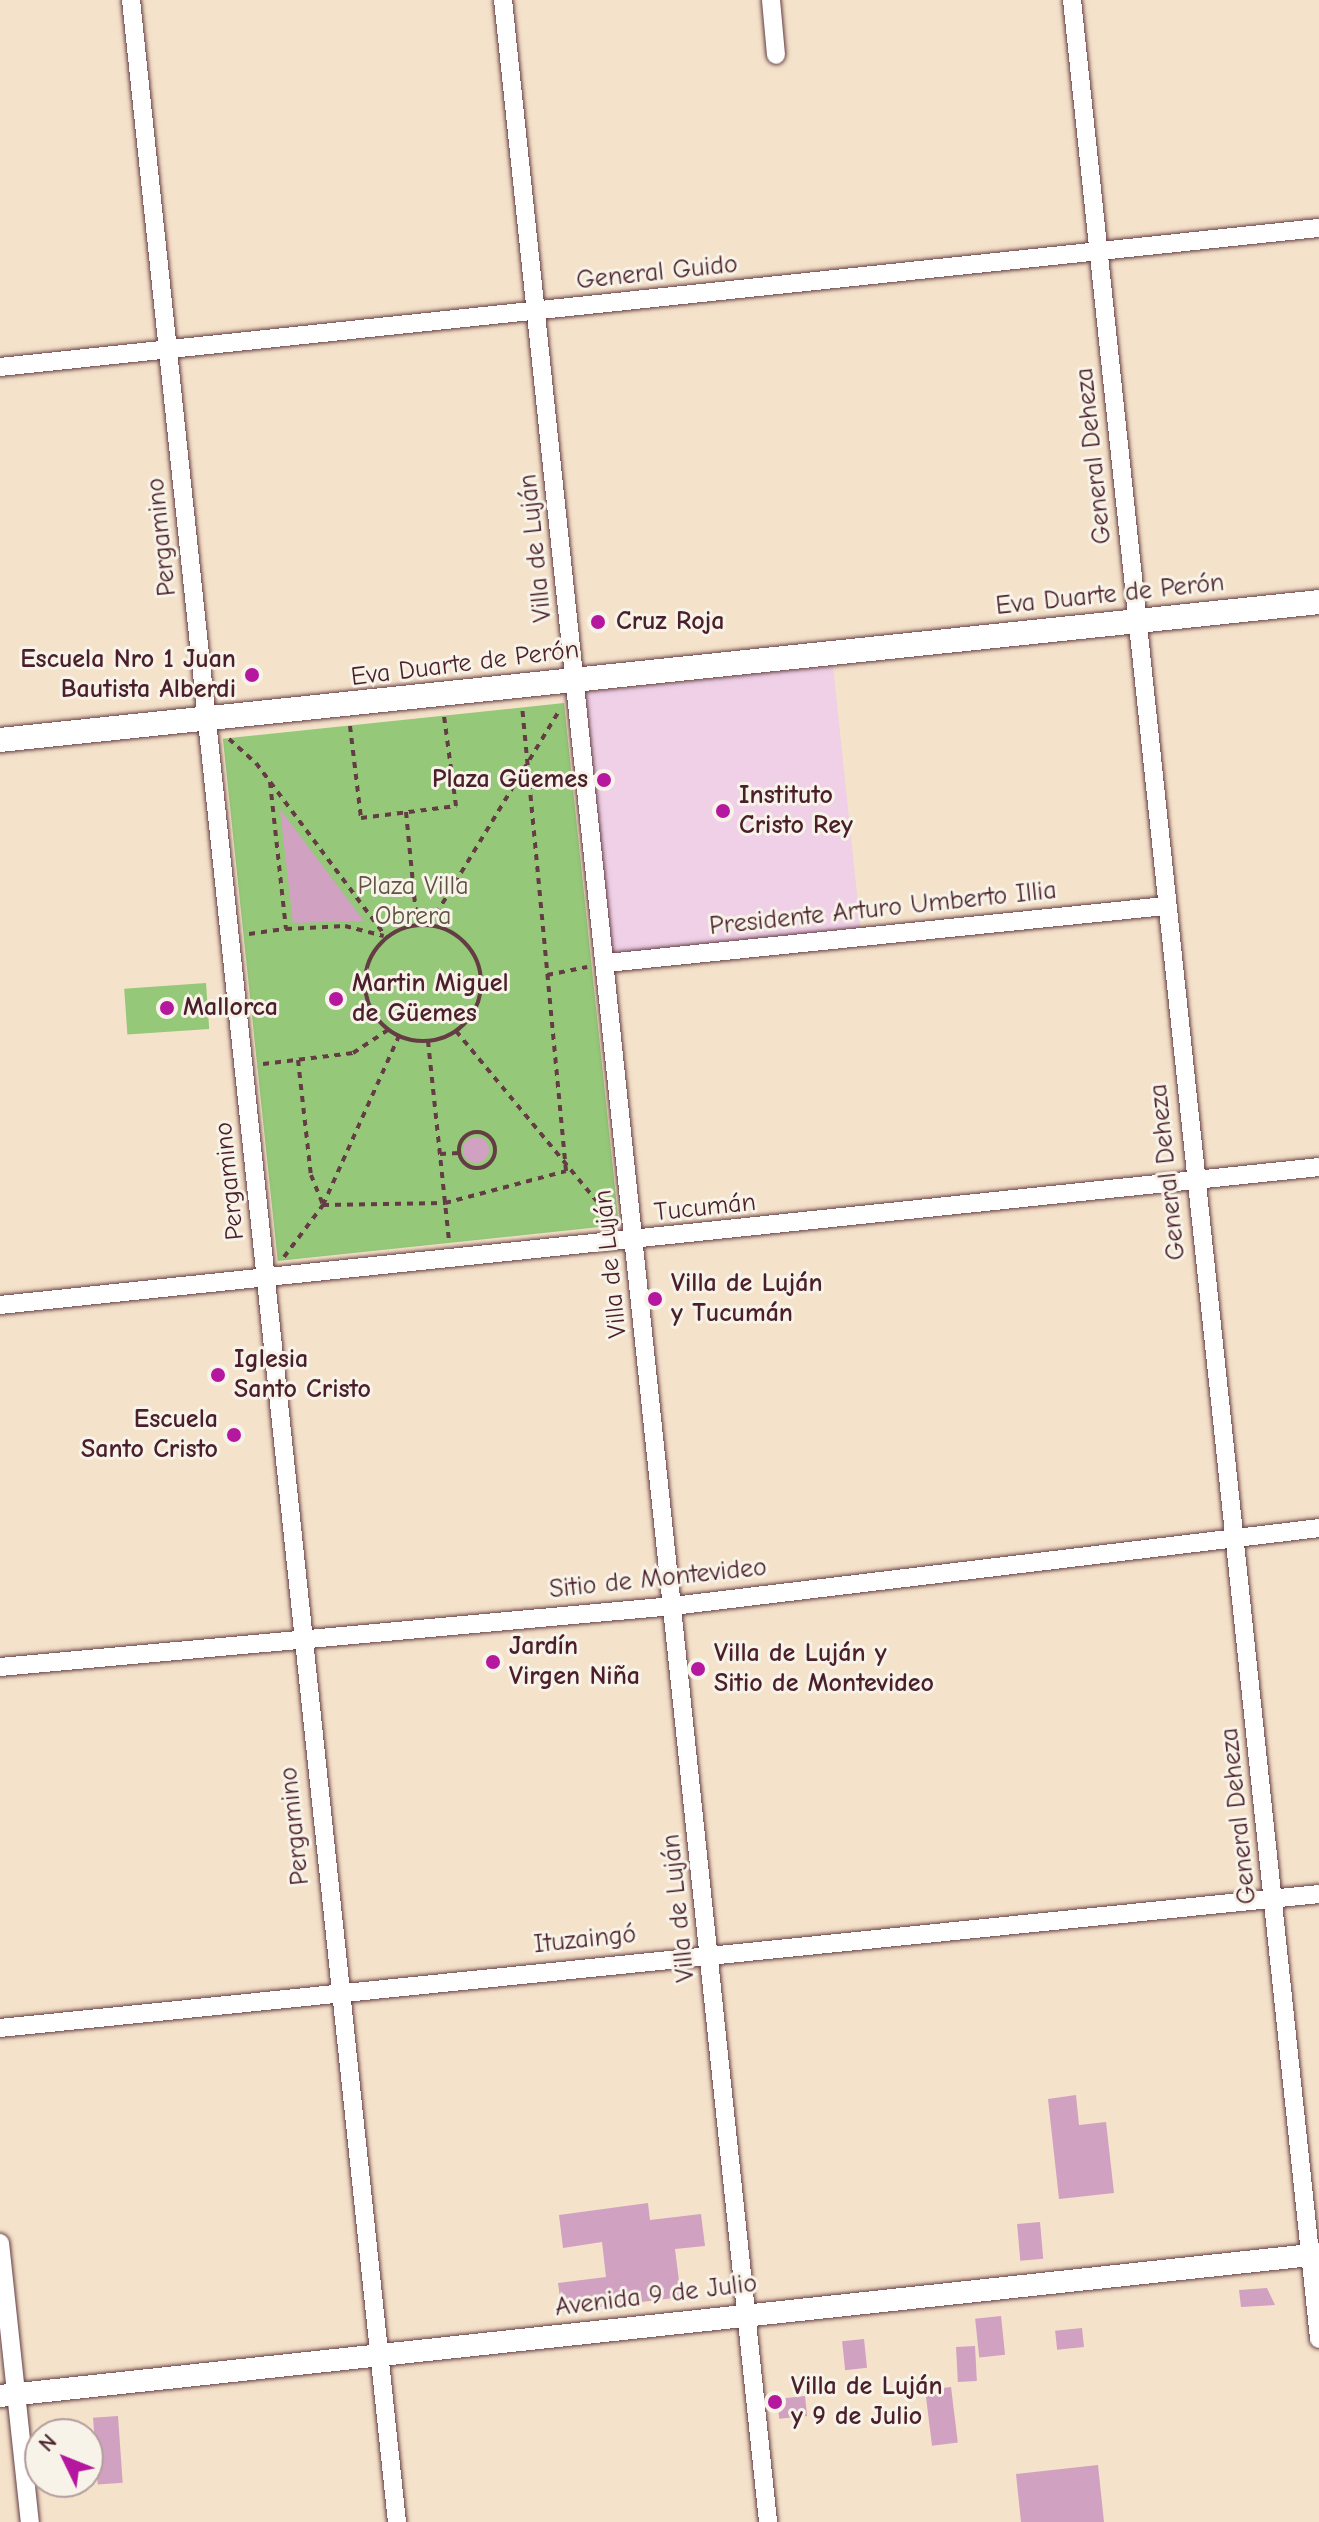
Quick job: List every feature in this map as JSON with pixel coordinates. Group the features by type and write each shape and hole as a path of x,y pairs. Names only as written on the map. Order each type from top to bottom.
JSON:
{"main road":[{"name":"Eva Duarte de Perón","path":"0,740 347,708 519,688 576,678 1319,602"}],"street":[{"name":"Pergamino","path":"131,0 397,2522"},
{"name":"Villa de Luján","path":"503,0 749,2313 768,2522"},
{"path":"771,0 776,55"},
{"name":"General Deheza","path":"1072,0 1139,621 1165,906 1315,2254 1319,2339"},
{"name":"General Guido","path":"0,367 536,313 1319,228"},
{"name":"Presidente Arturo Umberto Illia","path":"607,963 1165,906"},
{"name":"Tucumán","path":"0,1305 266,1281 1319,1167"},
{"name":"Sitio de Montevideo","path":"0,1667 673,1606 1319,1528"},
{"name":"Ituzaingó","path":"0,2028 711,1952 1319,1894"},
{"path":"0,2243 8,2395 30,2522"},
{"name":"Avenida 9 de Julio","path":"8,2395 1315,2254"}],"path":[{"path":"430,924 529,767 576,678"},
{"path":"519,688 566,1171"},
{"path":"347,708 361,818 456,806 442,696"},
{"path":"209,720 270,782 386,937"},
{"path":"270,782 286,929"},
{"path":"406,812 417,924"},
{"path":"232,936 345,926 386,937 417,924 430,924 462,938 480,968 478,1003 456,1031 428,1041 399,1036 388,1030 364,984 386,937"},
{"path":"547,975 607,963"},
{"path":"245,1067 353,1053 388,1030"},
{"path":"456,1031 566,1171 635,1242"},
{"path":"266,1281 323,1205 399,1036"},
{"path":"428,1041 451,1261"},
{"path":"298,1060 311,1175 323,1205"},
{"path":"440,1154 459,1153 482,1168 496,1149 487,1134 475,1131 464,1136 459,1153"},
{"path":"323,1205 445,1203 566,1171"}],"shaded area":[{"name":"Instituto Cristo Rey","path":"833,666 861,930 612,956 584,692"}],"green space":[{"name":"Plaza Villa Obrera","path":"564,703 619,1225 278,1261 223,739"},
{"name":"Mallorca","path":"206,983 209,1029 127,1035 124,989"}],"building":[{"path":"280,809 364,921 293,923"},
{"path":"476,1137 485,1141 489,1150 485,1159 476,1163 467,1159 463,1150 467,1141"},
{"path":"1076,2095 1079,2125 1106,2122 1114,2193 1059,2199 1048,2099"},
{"path":"648,2203 650,2220 701,2214 705,2246 675,2249 681,2297 562,2312 558,2283 606,2277 602,2242 563,2248 559,2215"},
{"path":"1040,2222 1043,2259 1020,2261 1017,2224"},
{"path":"1267,2288 1275,2305 1241,2307 1239,2290"},
{"path":"1001,2316 1005,2355 979,2358 975,2319"},
{"path":"1082,2328 1084,2347 1057,2350 1055,2331"},
{"path":"864,2339 867,2368 845,2370 842,2341"},
{"path":"975,2346 977,2381 958,2382 956,2347"},
{"path":"951,2387 958,2443 932,2446 925,2390"},
{"path":"805,2396 807,2416 779,2419 777,2399"},
{"path":"118,2416 123,2483 104,2484 104,2418 93,2418"},
{"path":"1098,2465 1104,2522 1021,2522 1016,2474"}],"place":[{"name":"Cruz Roja","path":"598,622"},
{"name":"Escuela Nro 1 Juan Bautista Alberdi","path":"252,675"},
{"name":"Plaza Güemes","path":"604,780"},
{"name":"Instituto Cristo Rey","path":"723,811"},
{"name":"Martin Miguel de Güemes","path":"336,999"},
{"name":"Mallorca","path":"167,1008"},
{"name":"Villa de Luján y Tucumán","path":"655,1299"},
{"name":"Iglesia Santo Cristo","path":"218,1375"},
{"name":"Escuela Santo Cristo","path":"234,1435"},
{"name":"Jardín Virgen Niña","path":"493,1662"},
{"name":"Villa de Luján y Sitio de Montevideo","path":"698,1669"},
{"name":"Villa de Luján y 9 de Julio","path":"775,2402"}]}
